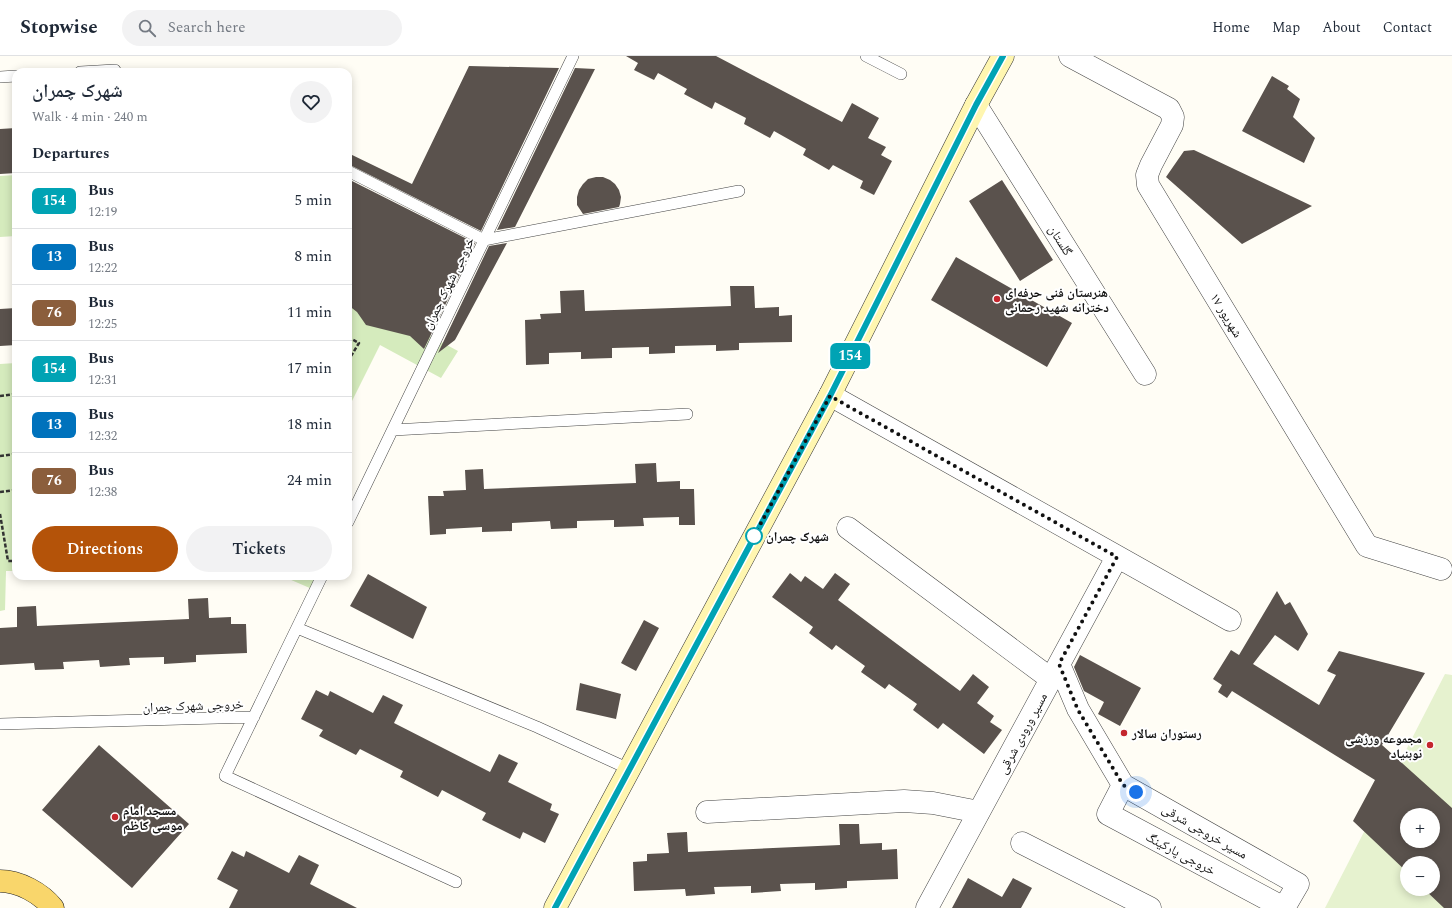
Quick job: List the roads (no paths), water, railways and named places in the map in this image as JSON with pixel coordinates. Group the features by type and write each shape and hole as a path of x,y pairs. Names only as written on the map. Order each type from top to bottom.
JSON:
{"main road":[{"path":"555,908 830,396 976,105 1003,56"},
{"path":"0,881 5,881 27,888 53,906"}],"street":[{"name":"۱۷ شهریور","path":"1070,56 1169,109 1173,117 1172,126 1151,165 1147,175 1148,185 1367,546 1441,569"},
{"name":"گلستان","path":"976,105 1145,374"},
{"path":"830,396 1230,620"},
{"path":"848,528 1055,671"},
{"name":"مسیر ورودی شرقی","path":"927,908 1117,557"},
{"name":"مسیر خروجی شرقی","path":"1055,671 1123,785 1298,884 1284,908"},
{"name":"خروجی پارکینگ","path":"1123,785 1108,814 1284,908"},
{"path":"707,812 904,801 933,803 979,812"},
{"path":"1022,843 1150,908"}],"lane":[{"name":"خروجی شهرک چمران","path":"352,514 573,56"},
{"path":"866,56 901,74"},
{"path":"0,77 12,76"},
{"path":"352,173 484,240 739,191"},
{"path":"393,430 687,414"},
{"name":"خروجی شهرک چمران","path":"0,724 254,717 320,580"},
{"path":"297,628 530,724 629,769"},
{"path":"254,717 225,776 456,882"}],"place":[{"name":"هنرستان فنی حرفه‌ای دخترانه شهید رحمانی","path":"997,299"},
{"name":"شهرک چمران","path":"754,536"},
{"name":"رستوران سالار","path":"1124,733"},
{"name":"مجموعه ورزشی نوبنیاد","path":"1430,745"},
{"name":"مسجد امام موسی کاظم","path":"115,817"}]}
